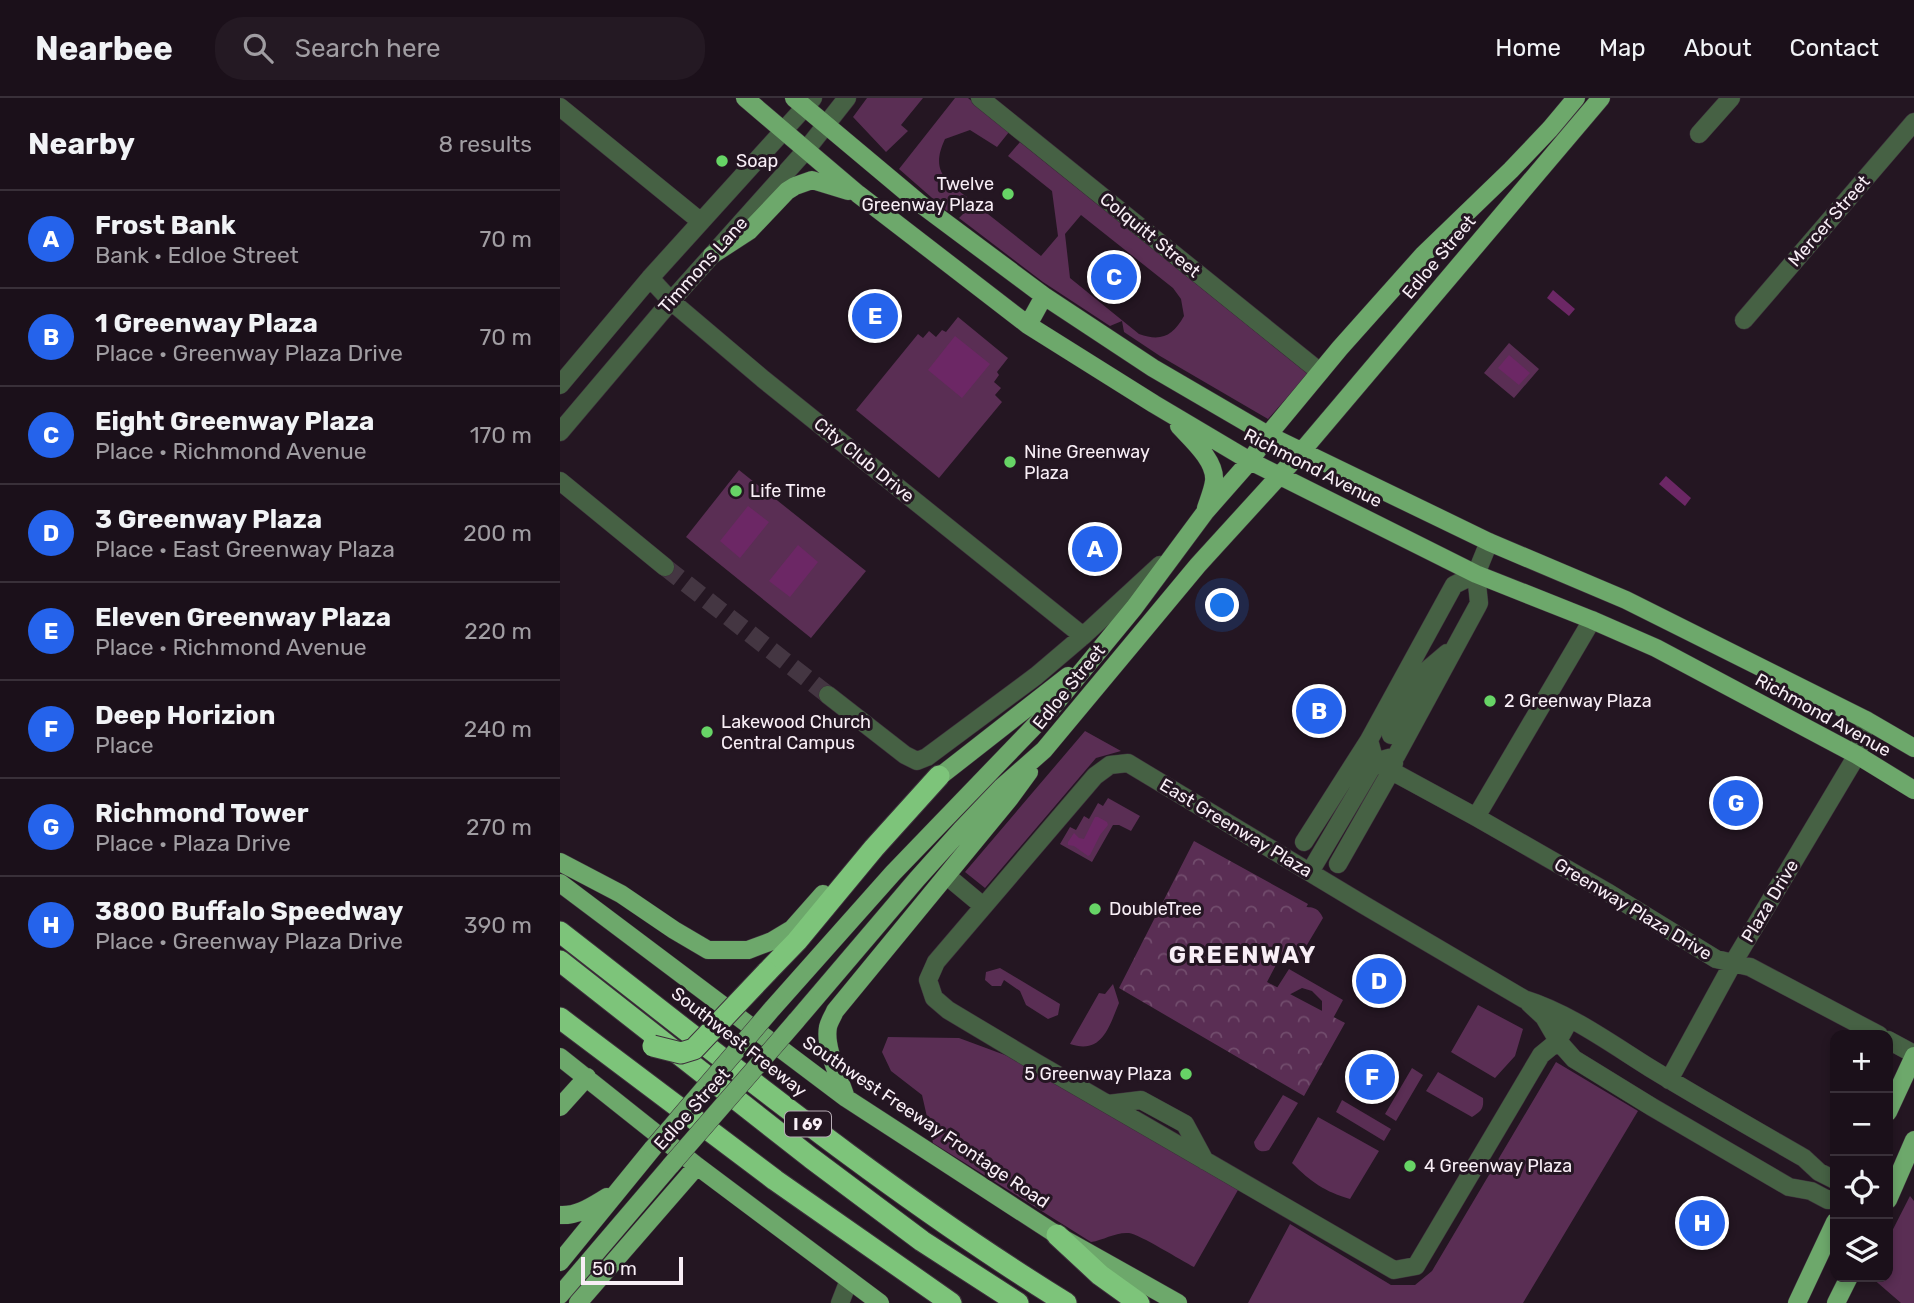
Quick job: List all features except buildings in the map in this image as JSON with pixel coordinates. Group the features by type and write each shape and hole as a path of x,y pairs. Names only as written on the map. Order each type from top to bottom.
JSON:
{"highway":[{"path":"653,1046 681,1053 694,1049 797,941 874,848 939,776"},
{"name":"Southwest Freeway","path":"560,932 834,1144 1066,1303"},
{"path":"560,961 811,1158 922,1241 1018,1303"},
{"path":"560,974 879,1219 999,1303"},
{"path":"560,1018 775,1180 951,1303"},
{"path":"1057,1235 1100,1275 1139,1303"}],"main road":[{"name":"Richmond Avenue","path":"745,98 858,194 1028,325 1165,411 1250,461 1476,574 1656,648 1857,755 1914,790"},
{"name":"Edloe Street","path":"560,1262 618,1189 750,1034 921,843 1050,710 1145,594 1206,511 1387,295 1550,129 1576,98"},
{"name":"Edloe Street","path":"560,1295 917,879 1002,787 1044,750 1162,608 1302,451 1601,98"},
{"name":"Richmond Avenue","path":"804,101 826,125 918,202 1044,296 1153,368 1268,435 1489,542 1626,600 1866,720 1914,748"},
{"path":"1550,129 1563,142"},
{"path":"712,255 748,231 795,186 812,180 858,194"},
{"path":"1440,239 1464,260"},
{"path":"1028,325 1044,296"},
{"path":"1165,411 1195,443 1210,464 1214,479 1206,511"},
{"path":"1145,594 1162,608"},
{"path":"1656,648 1671,622"},
{"path":"560,862 621,894 708,950 748,950 772,941 792,929 897,810 1098,653"},
{"path":"846,1098 834,1066 828,1035 829,1025 843,1000 1010,798 1044,750"},
{"name":"Southwest Freeway Frontage Road","path":"560,883 846,1098 1057,1235 1178,1303"},
{"path":"1893,1101 1914,1055"},
{"path":"560,1057 697,1166 880,1303"},
{"path":"560,1107 587,1077"},
{"path":"1893,1188 1914,1140"},
{"path":"578,1303 697,1166"},
{"path":"560,1214 581,1212 618,1189"},
{"path":"1797,1303 1830,1233"},
{"path":"560,1246 578,1240"},
{"path":"1836,1303 1846,1282"}],"street":[{"name":"Timmons Lane","path":"560,432 671,301 806,150 846,98"},
{"name":"Colquitt Street","path":"980,98 1320,372"},
{"path":"1699,134 1731,98"},
{"name":"Timmons Lane","path":"560,384 650,278 783,131 804,101"},
{"path":"560,107 700,222"},
{"name":"Mercer Street","path":"1744,320 1914,122"},
{"name":"City Club Drive","path":"650,278 671,301 763,379 1083,636"},
{"path":"560,481 665,567"},
{"path":"1338,864 1387,763 1479,603 1476,574 1489,542"},
{"name":"Edloe Street","path":"828,695 905,755 917,761 927,757 1036,676 1178,549"},
{"path":"1304,842 1369,740 1454,585 1476,574"},
{"path":"1476,817 1591,620"},
{"path":"1427,670 1428,630"},
{"path":"1391,735 1427,670 1455,647"},
{"name":"Plaza Drive","path":"1669,1080 1733,963 1857,755 1866,720"},
{"path":"1369,740 1387,763"},
{"name":"East Greenway Plaza","path":"983,906 1095,776 1110,765 1128,763 1364,905 1382,928 1429,956 1451,956 1524,999"},
{"path":"1310,872 1387,763"},
{"name":"Greenway Plaza Drive","path":"1387,763 1716,959 1750,967 1870,1030"},
{"path":"947,876 983,906 936,962 928,980 934,998 948,1010 1394,1270 1416,1266 1541,1055 1558,1041 1570,1019"},
{"path":"1524,999 1547,1006 1570,1019 1804,1158 1830,1177"},
{"path":"1524,999 1544,1017 1558,1041 1574,1059 1789,1187 1811,1191 1830,1200"},
{"path":"1893,1043 1914,1055"},
{"path":"840,1303 849,1280"}],"green space":[{"path":"867,98 923,98 901,125 908,131 886,152 853,117"},
{"path":"955,98 968,98 1009,132 997,147 970,130 945,139 939,166 951,185 967,197 947,211 899,169"},
{"path":"1020,142 1308,374 1268,419 1124,332 1122,321 1110,326 1043,282 959,218 974,203 1041,256 1058,236 1052,191 1008,156","holes":["1081,215 1173,288 1181,299 1184,316 1180,323 1171,333 1160,337 1139,334 1070,278 1065,234"]},
{"path":"958,317 1008,358 997,372 999,375 994,382 1001,388 995,395 1002,402 939,478 856,410 918,334 923,338 929,331 936,337 942,330 946,332"},
{"path":"1509,343 1539,369 1514,398 1484,373"},
{"path":"739,470 866,571 811,638 686,537"},
{"path":"1085,731 1121,751 1096,758 985,888 965,872"},
{"path":"1108,798 1140,816 1131,831 1113,825 1092,862 1060,844 1070,827 1076,830 1084,816 1089,819 1098,803 1103,806"},
{"path":"1194,841 1308,904 1267,982 1345,1023 1304,1096 1119,988"},
{"path":"1301,907 1315,908 1323,918 1298,960 1279,950"},
{"path":"1000,968 1060,1004 1058,1015 1048,1019 1026,1005 1020,991 1004,980 1001,986 992,986 985,980 986,972"},
{"path":"1289,969 1343,1000 1330,1024 1322,1019 1322,1001 1312,991 1302,988 1285,997 1275,991"},
{"path":"1113,984 1119,1003 1103,1037 1090,1046 1070,1044 1099,993 1105,994"},
{"path":"1478,1005 1523,1029 1515,1056 1495,1078 1451,1052"},
{"path":"888,1037 959,1038 1013,1058 1238,1190 1194,1267 1129,1233 1091,1242 933,1143 922,1095 891,1071 882,1052"},
{"path":"1556,1062 1638,1111 1523,1303 1248,1303 1290,1224 1391,1285 1415,1285 1432,1271"},
{"path":"1412,1068 1423,1075 1396,1121 1385,1114"},
{"path":"1438,1072 1483,1098 1480,1111 1472,1117 1426,1091"},
{"path":"1283,1095 1298,1103 1269,1150 1259,1150 1254,1142"},
{"path":"1342,1100 1391,1129 1384,1141 1336,1112"},
{"path":"1318,1117 1379,1151 1350,1199 1319,1186 1292,1163"},
{"path":"1910,1196 1914,1201 1914,1303 1901,1303 1877,1282 1893,1282 1893,1229"}],"shaded area":[{"path":"1553,290 1575,309 1569,316 1547,298"},
{"path":"955,336 990,364 962,398 928,370"},
{"path":"1509,355 1530,373 1519,385 1498,368"},
{"path":"1666,476 1691,498 1685,506 1659,484"},
{"path":"748,506 769,522 740,558 720,541"},
{"path":"798,545 818,562 790,597 769,581"},
{"path":"1095,817 1108,825 1088,856 1068,845 1068,842 1074,833 1084,839"},
{"path":"1372,1051 1393,1063 1371,1100 1351,1087"}],"tunnel":[{"path":"665,567 828,695"}],"place":[{"name":"Soap","path":"722,161"},
{"name":"Twelve Greenway Plaza","path":"1008,194"},
{"name":"Eight Greenway Plaza","path":"1114,277"},
{"name":"Eleven Greenway Plaza","path":"875,316"},
{"name":"Nine Greenway Plaza","path":"1010,462"},
{"name":"Life Time","path":"736,491"},
{"name":"Frost Bank","path":"1095,549"},
{"name":"2 Greenway Plaza","path":"1490,701"},
{"name":"1 Greenway Plaza","path":"1319,711"},
{"name":"Lakewood Church Central Campus","path":"707,732"},
{"name":"Richmond Tower","path":"1736,803"},
{"name":"DoubleTree","path":"1095,909"},
{"name":"3 Greenway Plaza","path":"1379,981"},
{"name":"5 Greenway Plaza","path":"1186,1074"},
{"name":"Deep Horizion","path":"1372,1077"},
{"name":"4 Greenway Plaza","path":"1410,1166"},
{"name":"3800 Buffalo Speedway","path":"1702,1223"}],"district":[{"name":"GREENWAY","path":"1243,955"}]}
